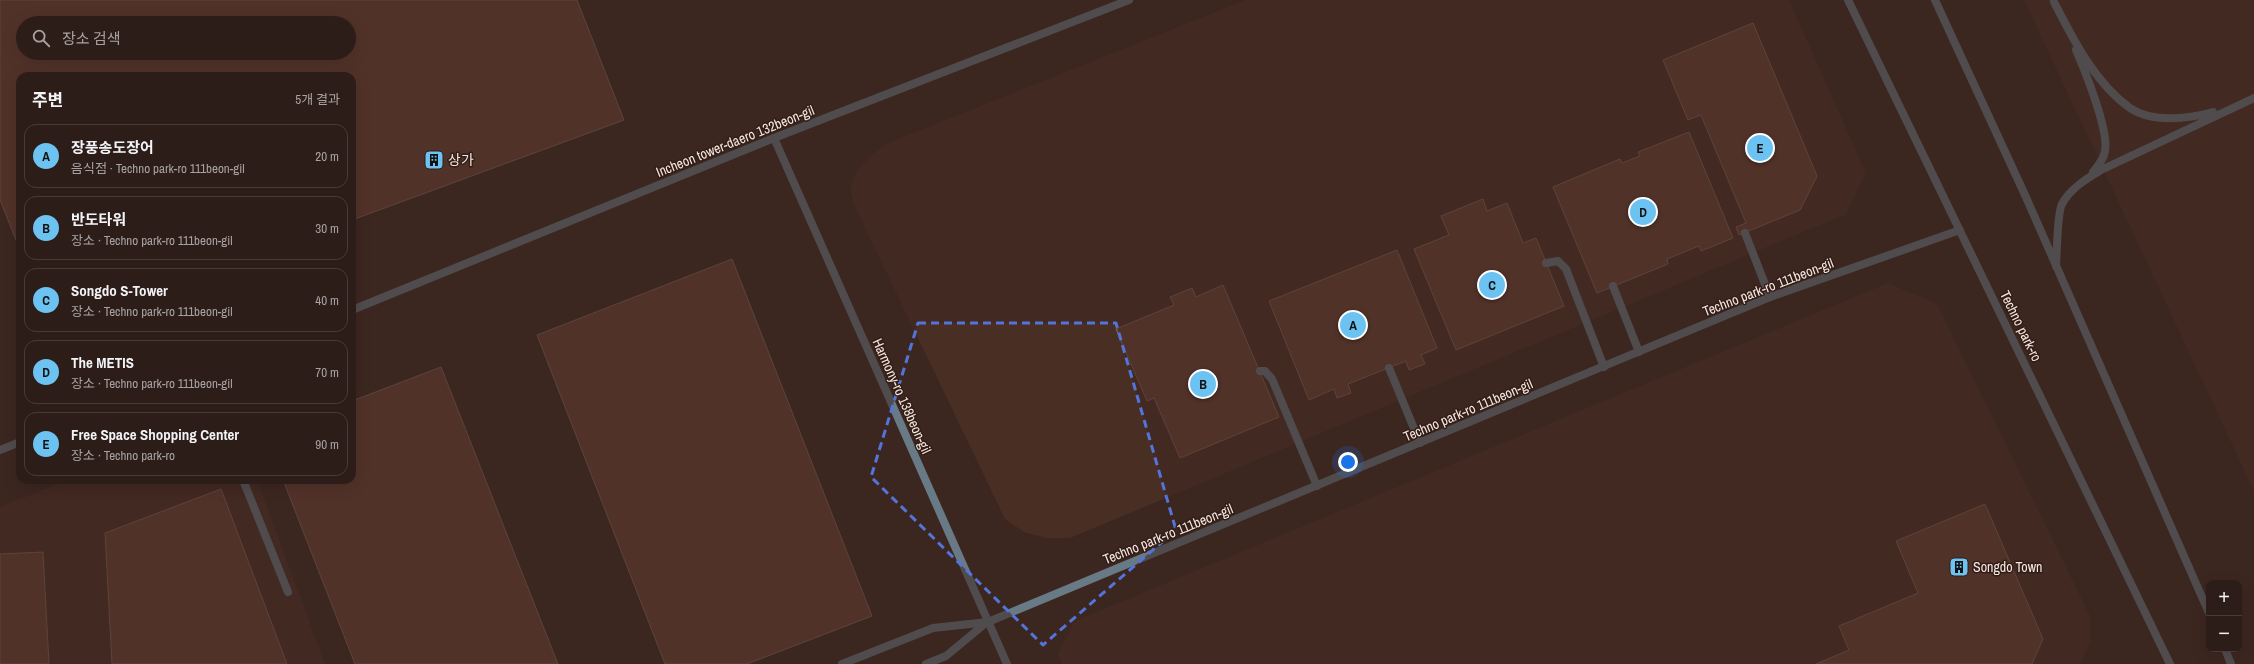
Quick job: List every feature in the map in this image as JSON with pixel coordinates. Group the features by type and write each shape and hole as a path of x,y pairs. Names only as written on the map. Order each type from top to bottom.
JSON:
{"street":[{"name":"Incheon tower-daero 132beon-gil","path":"356,308 774,138 1129,0"},
{"name":"Techno park-ro","path":"1848,0 2170,664"},
{"path":"1935,0 2056,266 2206,606"},
{"path":"2054,1 2086,72 2097,106 2105,143 2102,160 2086,179 2071,191 2061,206 2056,266"},
{"path":"2054,1 2070,34 2092,67 2104,83 2131,108 2149,116 2165,118 2209,114 2254,98"},
{"path":"2086,179 2231,107"},
{"name":"Harmony-ro 138beon-gil","path":"774,138 1007,664"},
{"name":"Techno park-ro 111beon-gil","path":"988,622 1420,444 1770,297 1960,230"},
{"path":"1745,234 1770,297"},
{"path":"1546,263 1558,261 1566,269 1604,367"},
{"path":"1613,286 1639,352"},
{"path":"1389,368 1420,444"},
{"path":"1260,371 1265,371 1272,379 1317,486"},
{"path":"0,450 16,444"},
{"path":"245,484 288,592"},
{"path":"842,664 933,628 988,622"},
{"path":"926,664 946,656 988,622"},
{"path":"2226,652 2231,664"}],"highlighted area":[{"path":"918,323 1116,323 1176,530 1043,645 871,477"}],"shaded area":[{"path":"1245,0 1789,0 1866,173 1846,214 1070,538 1046,538 1024,532 1005,519 854,205 850,189 856,172 869,157 886,144"},
{"path":"2024,0 2254,0 2254,491"},
{"path":"1888,283 1937,304 2090,616 2091,640 2081,664 1062,664 1058,654 1075,621"},
{"path":"59,484 258,484 325,664 0,664 0,507"}],"building":[{"name":"상가","path":"0,0 577,0 624,120 356,219 356,72 16,72 16,240 0,200"},
{"path":"1753,23 1817,176 1800,210 1739,235 1736,227 1746,223 1701,115 1688,120 1663,60"},
{"path":"1689,132 1733,238 1701,251 1699,246 1667,259 1668,264 1597,293 1553,187 1620,159 1622,163 1640,156 1638,152"},
{"path":"1483,199 1487,211 1507,203 1523,243 1536,238 1564,306 1456,350 1414,249 1449,235 1441,216"},
{"path":"1397,250 1437,348 1421,355 1425,364 1409,370 1406,361 1348,384 1351,393 1337,398 1334,389 1309,400 1269,301"},
{"path":"732,259 872,616 747,664 665,664 537,335"},
{"path":"1223,285 1279,417 1180,458 1154,398 1147,401 1116,329 1174,305 1170,297 1192,288 1196,297"},
{"path":"441,367 558,664 355,664 285,484 356,484 356,399"},
{"path":"221,489 287,664 112,664 105,533"},
{"name":"Songdo Town","path":"1985,504 2043,639 2032,664 1816,664 1849,650 1839,626 1918,593 1896,541"},
{"path":"43,552 49,664 0,664 0,554"}],"place":[{"name":"Free Space Shopping Center","path":"1760,148"},
{"name":"상가","path":"434,160"},
{"name":"The METIS","path":"1643,212"},
{"name":"Songdo S-Tower","path":"1492,285"},
{"name":"장풍송도장어","path":"1353,325"},
{"name":"반도타워","path":"1203,384"},
{"name":"Songdo Town","path":"1959,567"}]}
